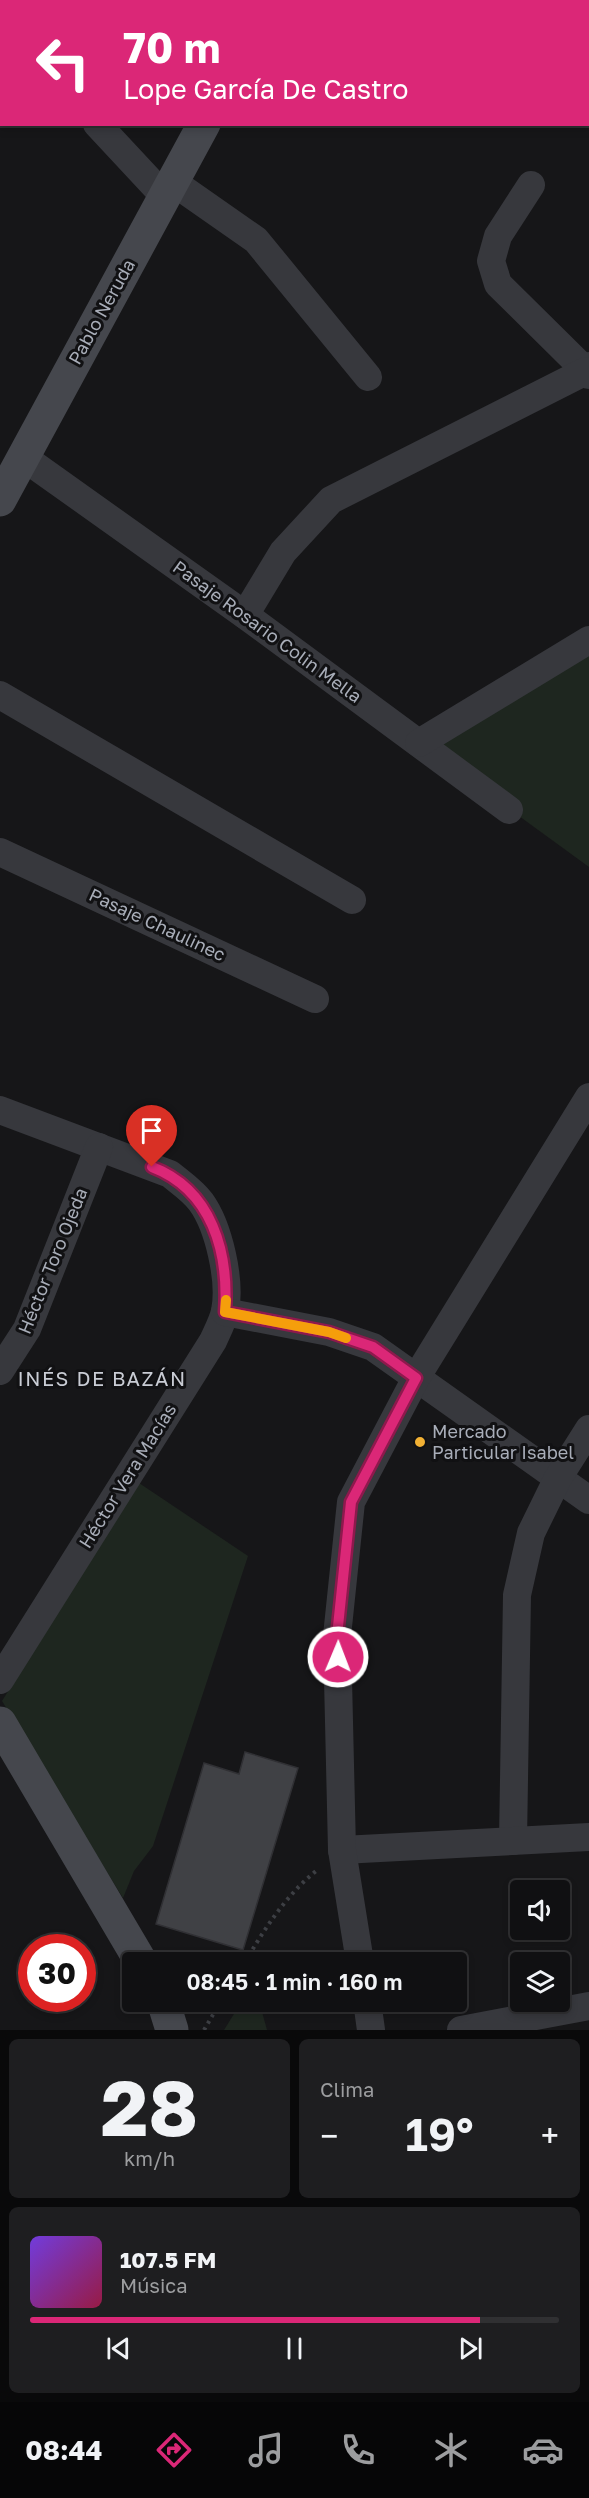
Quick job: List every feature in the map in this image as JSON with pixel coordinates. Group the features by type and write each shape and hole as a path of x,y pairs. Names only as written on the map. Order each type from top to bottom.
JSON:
{"main road":[{"name":"Pablo Neruda","path":"0,500 14,459 169,190 203,126"},
{"path":"0,1723 135,1952"},
{"path":"167,2012 172,2030"}],"street":[{"path":"100,126 169,190 256,240 368,377"},
{"path":"245,615 283,552 331,500 588,371 498,284 491,261 498,236 531,185"},
{"name":"Pasaje Rosario Colin Mella","path":"14,459 245,615 508,810"},
{"path":"419,742 589,640"},
{"path":"0,695 352,900"},
{"name":"Pasaje Chaulinec","path":"0,852 315,999"},
{"path":"358,1952 342,1850 337,1636 351,1502 416,1378 589,1097"},
{"name":"Héctor Vera Macías","path":"0,1110 170,1174 202,1203 222,1256 225,1276 225,1312 213,1341 0,1680"},
{"name":"Héctor Toro Ojeda","path":"0,1371 27,1329 99,1147"},
{"path":"225,1312 329,1332 373,1347 589,1500"},
{"path":"513,1842 517,1595 531,1533 558,1478 589,1429"},
{"path":"342,1850 589,1837"},
{"path":"461,2030 544,2022 589,2006"},
{"path":"369,2012 371,2030"}],"path":[{"path":"251,1952 262,1933 303,1881 342,1850"},
{"path":"204,2030 215,2012"}],"shaded area":[{"path":"589,630 589,867 419,743"},
{"path":"139,1483 248,1556 153,1846 134,1871 123,1898 2,1701"},
{"path":"235,2012 262,2012 267,2030 224,2030"}],"building":[{"path":"245,1752 298,1768 243,1950 156,1924 204,1763 239,1774"}],"slow traffic":[{"path":"226,1300 225,1312 329,1332 346,1338"}],"place":[{"name":"Mercado Particular Isabel","path":"420,1442"}],"district":[{"name":"INÉS DE BAZÁN","path":"102,1379"}],"route":[{"path":"152,1167 170,1174 202,1203 222,1256 226,1294 225,1312 329,1332 373,1347 416,1378 351,1502 337,1636 338,1657"}]}
